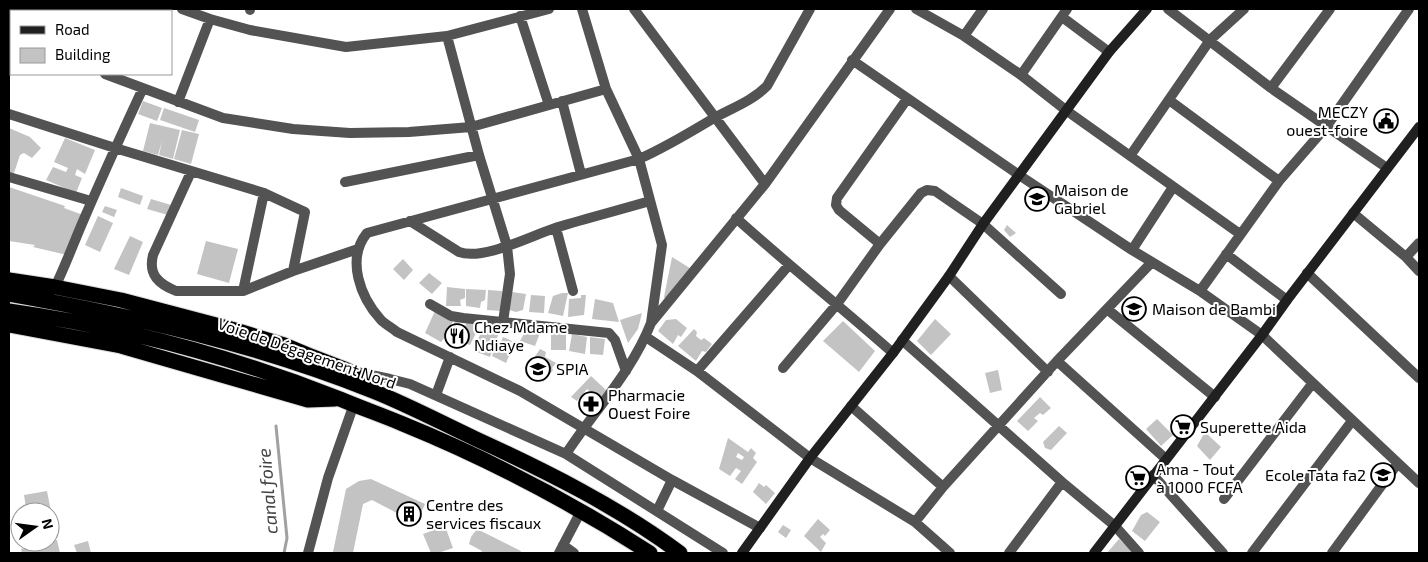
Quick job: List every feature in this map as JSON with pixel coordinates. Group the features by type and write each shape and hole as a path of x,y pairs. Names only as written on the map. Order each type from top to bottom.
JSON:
{"highway":[{"path":"9,280 121,300 284,345 347,370 374,392"},
{"name":"Voie de Dégagement Nord","path":"9,294 93,309 230,342 374,392 510,455 568,485 680,553"},
{"name":"Voie de Dégagement Nord","path":"9,311 52,317 115,330 225,358 282,376 404,424 496,466 581,511 650,553"},
{"path":"9,325 121,346 308,400 347,402"}],"street":[{"path":"182,9 250,30 346,47 447,36 549,9"},
{"path":"566,454 626,371 646,337 651,323 662,245 639,159 606,89 582,9"},
{"path":"634,9 765,184"},
{"path":"760,528 672,480 520,391 397,332 381,320 369,302 360,284 356,265 358,249 367,233 639,159 664,148 714,118 758,95 767,86 810,9"},
{"path":"651,323 765,184 890,9"},
{"path":"916,9 964,36 1021,75 1172,187 1240,234"},
{"path":"964,36 983,9"},
{"path":"742,553 810,458 893,353 950,276 983,224 1110,52 1147,9"},
{"path":"1168,9 1271,88 1387,168"},
{"path":"1130,156 1210,40 1244,9"},
{"path":"1271,88 1330,9"},
{"path":"1200,291 1279,181 1326,126 1408,9"},
{"path":"1021,75 1064,13 1110,52"},
{"path":"520,16 549,105"},
{"path":"178,102 210,19"},
{"path":"447,36 471,127 507,246 510,274 503,322"},
{"path":"852,60 1019,176 1132,250 1200,291 1262,335 1419,483"},
{"path":"108,75 223,118 293,129 350,133 471,127 606,89"},
{"path":"55,287 143,88"},
{"path":"880,244 839,210 836,205 837,198 907,99"},
{"path":"1169,100 1279,181"},
{"path":"562,101 581,174"},
{"path":"9,114 191,172 264,193 305,212 293,271"},
{"path":"1094,553 1215,397 1419,126"},
{"path":"345,182 479,155"},
{"path":"191,172 153,255 150,266 153,274 168,288 176,291 243,291 293,271 358,249"},
{"path":"9,177 92,202"},
{"path":"1132,250 1172,187"},
{"path":"783,368 838,304 880,244 921,193 928,190 935,191 983,224 1061,294"},
{"path":"243,291 264,193"},
{"path":"410,221 466,255 507,246 556,228 650,200"},
{"path":"1353,213 1419,271"},
{"path":"736,218 893,353"},
{"path":"556,228 573,291"},
{"path":"1406,258 1419,243"},
{"path":"1226,254 1287,300"},
{"path":"915,522 943,487 1057,361 1152,262"},
{"path":"697,371 789,265"},
{"path":"1308,273 1419,378"},
{"path":"950,276 1048,372"},
{"path":"430,304 451,316 608,333 615,340 626,371"},
{"path":"1107,309 1215,397"},
{"path":"646,337 697,371 810,458 915,522 950,553"},
{"path":"902,340 1062,482 1115,526 1140,553"},
{"path":"436,395 450,357"},
{"path":"1057,361 1166,459"},
{"path":"347,370 390,378 410,384 566,454 723,553"},
{"path":"1224,499 1312,384"},
{"path":"308,553 347,402"},
{"path":"851,406 943,487"},
{"path":"1252,553 1352,421"},
{"path":"1332,553 1398,463"},
{"path":"1153,475 1223,553"},
{"path":"657,511 672,480"},
{"path":"1009,553 1062,482"},
{"path":"574,553 561,549 581,511"}],"building":[{"path":"143,101 162,108 157,121 138,114"},
{"path":"164,108 199,120 195,132 160,120"},
{"path":"150,123 180,130 173,159 159,155 162,141 158,155 143,151"},
{"path":"9,128 30,137 41,148 32,158 24,153 20,155 13,176 9,175"},
{"path":"182,130 199,134 191,164 174,159"},
{"path":"65,138 95,150 85,174 77,169 75,175 82,178 76,193 46,180 53,167 66,172 68,168 54,162"},
{"path":"9,187 65,206 64,208 83,215 67,255 33,247 35,245 9,241"},
{"path":"1034,187 1047,196 1040,209 1025,199"},
{"path":"121,188 143,196 140,205 118,197"},
{"path":"151,199 171,205 168,215 147,209"},
{"path":"105,206 117,210 114,217 102,212"},
{"path":"98,216 113,223 100,252 85,245"},
{"path":"1007,225 1016,233 1010,237 1004,230"},
{"path":"130,236 143,242 129,275 114,269"},
{"path":"206,241 238,249 229,283 197,274"},
{"path":"672,257 693,270 667,302 664,297"},
{"path":"403,259 413,270 404,280 393,269"},
{"path":"429,273 442,283 432,294 419,283"},
{"path":"447,287 465,289 465,298 460,300 461,306 446,306"},
{"path":"466,289 486,290 485,300 481,302 480,308 466,306"},
{"path":"488,290 502,291 501,311 487,310"},
{"path":"512,292 526,294 523,310 516,312 509,310"},
{"path":"568,293 563,316 548,313 553,296"},
{"path":"531,295 545,296 544,313 529,312"},
{"path":"581,295 586,295 584,315 568,317 569,299 581,298"},
{"path":"595,299 613,303 619,322 592,319"},
{"path":"1135,301 1142,306 1135,315 1129,310"},
{"path":"435,311 453,321 448,333 441,342 425,333"},
{"path":"642,313 638,329 628,343 620,320"},
{"path":"676,319 687,328 681,337 678,335 673,344 658,331 666,320"},
{"path":"935,319 951,334 931,355 917,341"},
{"path":"455,321 465,326 467,322 475,323 478,329 470,345 448,338"},
{"path":"843,321 875,351 859,372 823,341"},
{"path":"527,328 540,333 535,346 520,341"},
{"path":"482,329 498,335 490,357 474,351"},
{"path":"694,329 697,332 696,336 701,340 704,338 712,344 706,352 702,351 696,361 678,346"},
{"path":"551,334 566,334 566,350 551,350"},
{"path":"572,334 587,337 585,354 569,351"},
{"path":"503,337 512,341 510,345 513,347 506,363 492,356 495,347 499,347"},
{"path":"590,337 605,339 603,355 590,354"},
{"path":"540,349 546,352 545,357 556,363 543,382 535,374 526,370"},
{"path":"998,370 1002,390 990,393 985,373"},
{"path":"591,376 606,390 593,408 588,404 594,395 587,389 577,401 571,397"},
{"path":"1040,397 1051,408 1043,415 1040,413 1034,418 1038,421 1028,431 1017,421"},
{"path":"1157,419 1173,435 1161,446 1146,429"},
{"path":"1059,426 1067,433 1051,450 1045,448 1043,442"},
{"path":"1205,432 1221,447 1210,460 1197,446"},
{"path":"728,438 748,452 751,448 756,453 753,458 757,462 742,484 735,479 741,471 736,468 730,476 719,469","holes":["738,453 744,457 742,460 736,457"]},
{"name":"Centre des services fiscaux","path":"371,479 425,504 416,523 372,500 363,504 353,553 333,552 346,489 359,481"},
{"path":"759,483 764,487 766,485 775,493 766,504 753,492"},
{"path":"47,491 49,502 25,502 24,495"},
{"path":"1147,512 1160,522 1145,541 1132,531 1141,515"},
{"path":"818,519 830,530 825,536 823,534 820,537 826,543 821,552 804,536"},
{"path":"783,525 791,530 786,538 778,532"},
{"path":"445,526 453,548 438,553 431,553 423,534"},
{"path":"477,529 521,551 520,553 481,553 482,551 469,544 471,537"},
{"path":"1119,539 1134,553 1107,553"},
{"path":"88,541 91,553 77,553 74,545"},
{"path":"22,552 60,553 22,553"}],"waterway":[{"name":"canal foire","path":"276,426 287,538 284,553"}],"place":[{"name":"MECZY ouest-foire","path":"1386,121"},
{"name":"Maison de Gabriel","path":"1037,199"},
{"name":"Maison de Bambi","path":"1134,309"},
{"name":"Chez Mdame Ndiaye","path":"457,336"},
{"name":"SPIA","path":"538,369"},
{"name":"Pharmacie Ouest Foire","path":"591,404"},
{"name":"Superette Aida","path":"1183,427"},
{"name":"Ecole Tata fa2","path":"1383,475"},
{"name":"Ama - Tout à 1000 FCFA","path":"1138,478"},
{"name":"Centre des services fiscaux","path":"409,514"}]}
